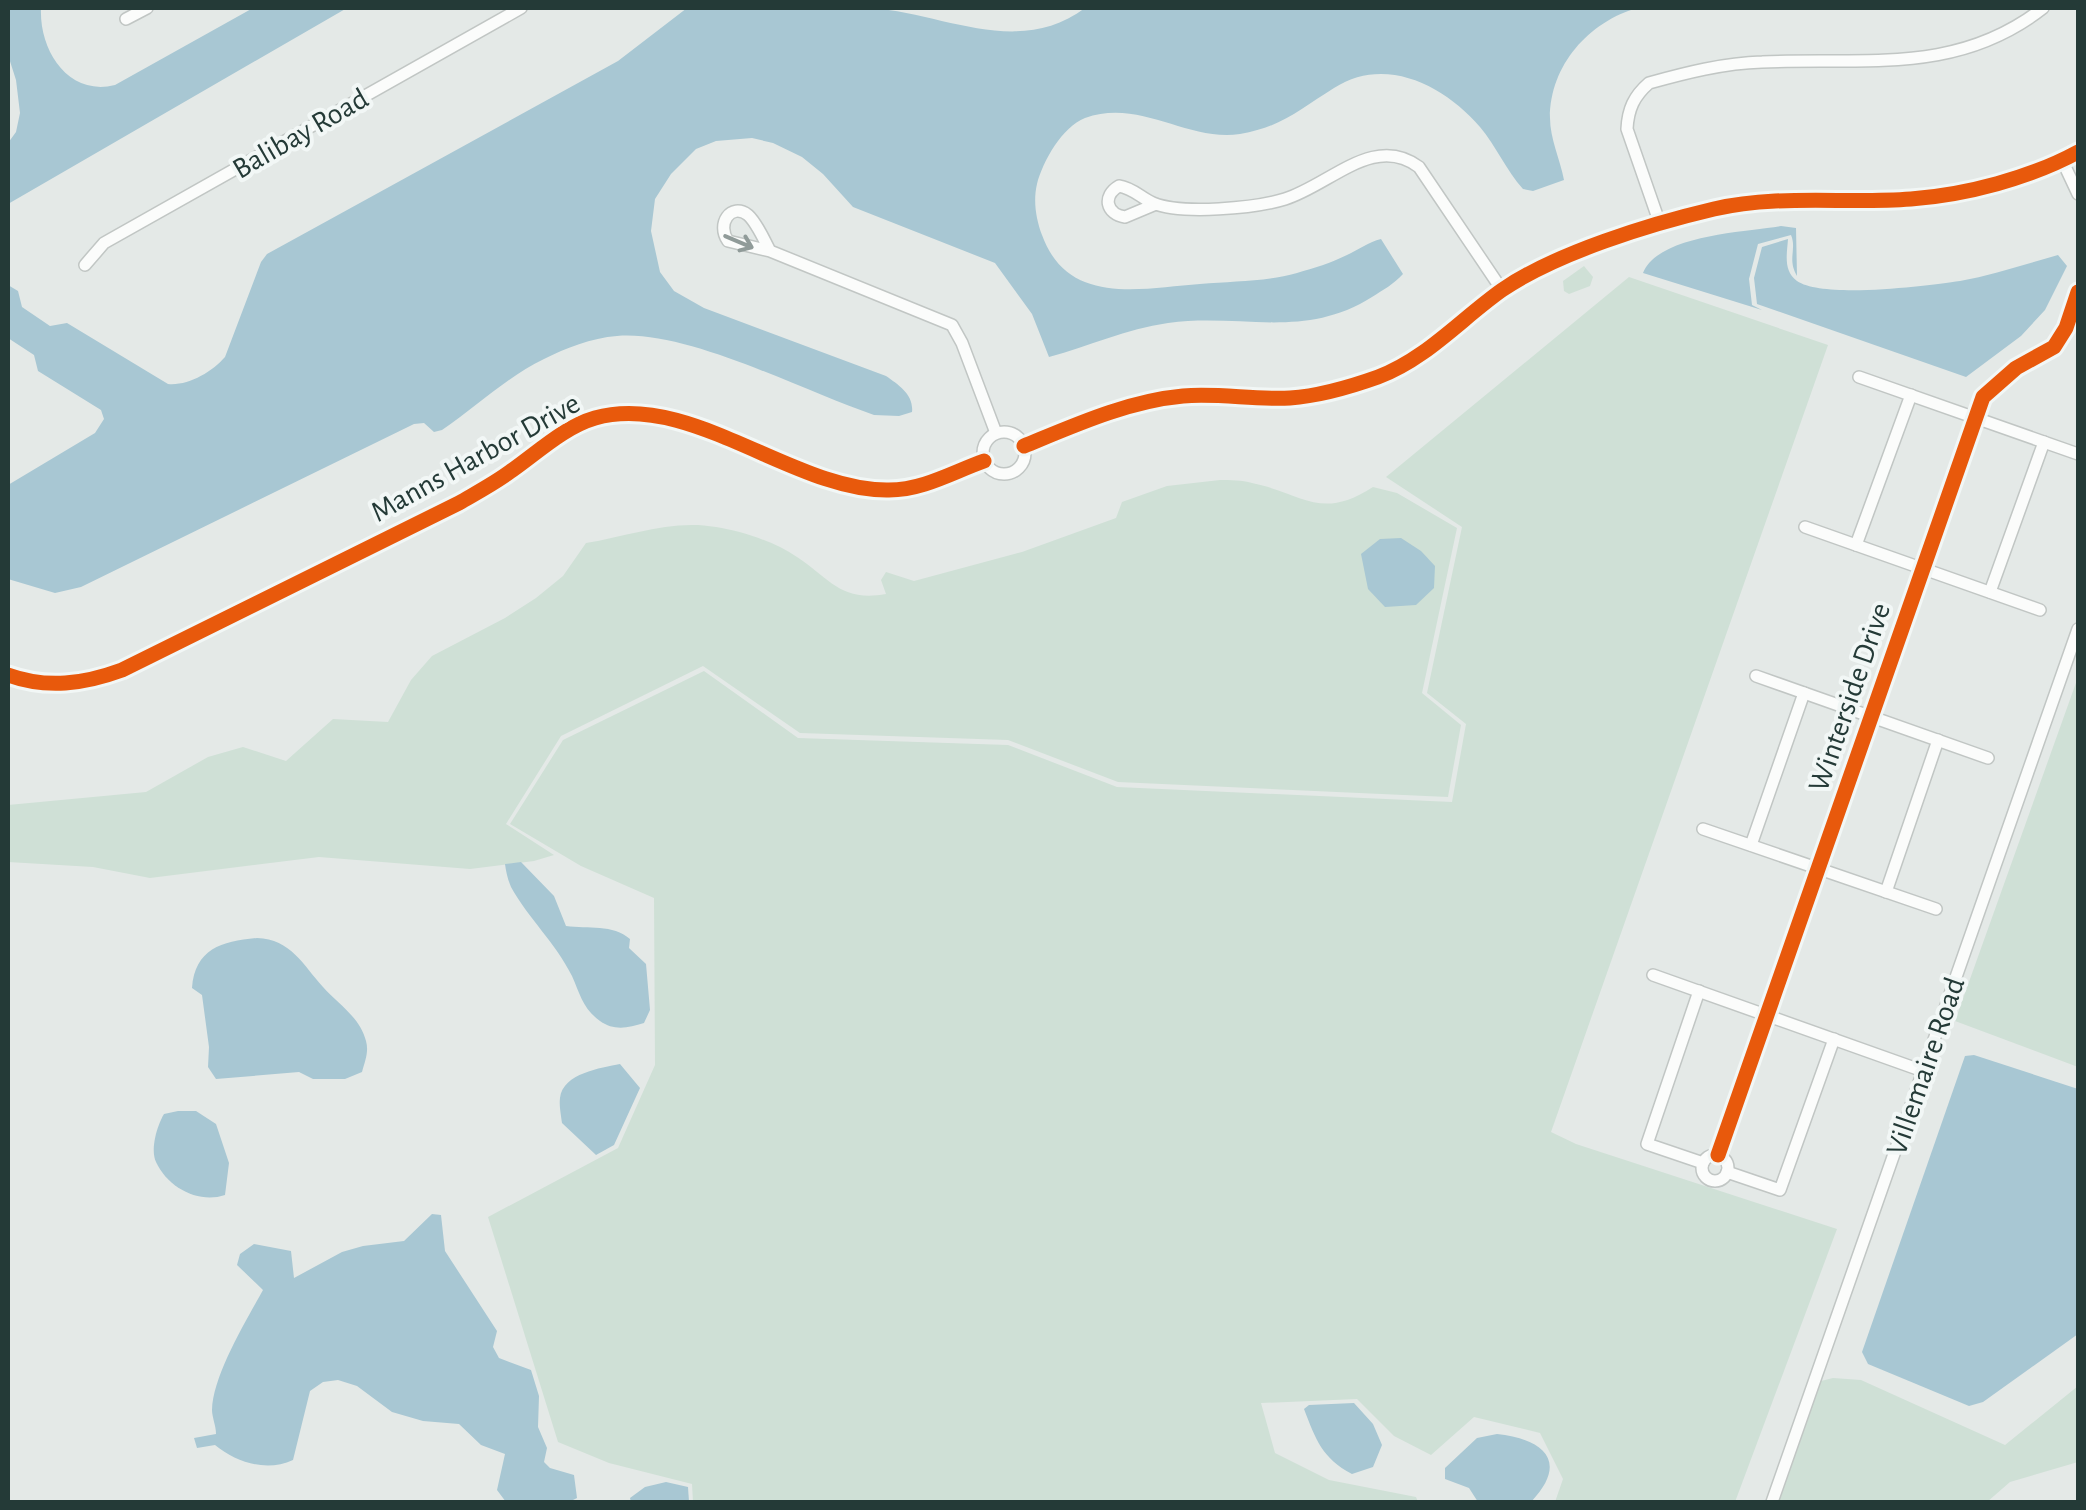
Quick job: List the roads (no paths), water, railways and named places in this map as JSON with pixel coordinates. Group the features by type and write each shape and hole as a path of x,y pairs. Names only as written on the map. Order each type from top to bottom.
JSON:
{"street":[{"path":"126,20 146,8"},
{"name":"Balibay Road","path":"85,265 104,244 521,8"},
{"path":"1660,224 1627,129 1636,96 1649,84 1758,62 1904,61 1985,40 2043,8"},
{"path":"1156,204 1214,209 1282,200 1311,190 1368,156 1388,153 1406,157 1427,177 1502,290"},
{"path":"1024,446 1130,406 1182,396 1289,398 1332,391 1381,376 1420,355 1502,290 1562,259 1660,224 1767,201 1913,199 1953,193 2077,156"},
{"path":"2062,160 2078,194"},
{"path":"770,251 952,326 962,342 996,433"},
{"name":"Winterside Drive","path":"1718,1155 1983,397 2002,378 2054,347 2066,328 2078,292"},
{"path":"1859,377 2078,454"},
{"path":"1856,545 1911,396"},
{"name":"Manns Harbor Drive","path":"8,675 63,685 122,670 459,503 568,430 594,418 627,413 668,419 866,489 893,490 924,484 984,462"},
{"path":"1010,432 1024,446 1026,453 1021,466 1008,474 994,472 984,462 986,442 996,433 1010,432"},
{"path":"1990,592 2044,442"},
{"path":"1805,527 2040,610"},
{"name":"Villemaire Road","path":"1772,1502 2075,651 2078,629"},
{"path":"1756,676 1988,758"},
{"path":"1750,845 1804,693"},
{"path":"1886,892 1938,740"},
{"path":"1702,829 1936,909"},
{"path":"1654,975 1924,1071"},
{"path":"1698,991 1647,1144 1703,1163"},
{"path":"1728,1172 1780,1190 1834,1039"},
{"path":"1703,1163 1718,1155 1725,1160 1728,1172"},
{"path":"1703,1163 1704,1174 1710,1180 1718,1180 1728,1172"}],"water":[{"path":"8,8 41,8 45,39 60,67 83,84 98,87 115,85 253,8 347,8 8,204 8,143 16,132 20,113 8,55"},
{"path":"687,8 871,8 1007,31 1060,23 1085,8 1637,8 1588,35 1565,64 1557,80 1550,118 1564,180 1533,191 1523,189 1486,134 1465,112 1431,88 1393,75 1353,78 1279,122 1240,134 1201,132 1125,113 1085,118 1061,137 1044,165 1035,197 1042,235 1054,258 1070,274 1088,283 1131,289 1273,278 1329,263 1381,239 1403,274 1347,310 1297,321 1168,323 1122,333 1049,357 1032,314 995,263 853,207 802,157 773,143 752,138 716,141 696,149 671,174 655,199 651,231 660,272 674,291 704,308 886,376 908,396 912,412 874,415 746,364 677,342 607,337 570,347 530,366 442,430 434,432 424,423 414,424 81,587 55,593 8,579 8,485 95,433 104,419 101,410 38,371 34,355 8,338 8,285 18,291 22,307 50,326 67,323 168,384 191,380 207,373 225,357 267,254 618,61"},
{"path":"1781,226 1796,228 1797,276 1791,235 1758,244 1749,279 1752,305 1762,310 1643,273 1652,260 1684,243"},
{"path":"1788,239 1787,262 1793,277 1810,286 1829,289 1876,290 1960,281 2058,255 2067,266 2045,310 2021,336 1966,377 1757,304 1754,278 1762,247"},
{"path":"1401,538 1435,566 1434,588 1416,605 1385,607 1368,589 1361,554 1380,539"},
{"path":"521,862 554,896 566,926 608,929 630,939 629,948 646,964 650,1010 644,1023 611,1026 590,1011 565,964 511,887 505,864"},
{"path":"257,938 288,948 354,1018 367,1045 362,1072 345,1079 313,1079 299,1072 216,1079 208,1067 202,995 192,988 194,975 212,949"},
{"path":"1974,1055 2078,1089 2078,1334 1983,1402 1969,1406 1868,1364 1862,1352 1965,1056"},
{"path":"620,1064 640,1088 614,1145 596,1155 562,1123 560,1098 575,1077"},
{"path":"196,1111 216,1124 229,1163 225,1195 205,1197 185,1192 161,1171 154,1157 157,1131 164,1114"},
{"path":"432,1214 441,1215 445,1251 497,1331 493,1347 499,1358 531,1370 539,1396 538,1427 547,1448 544,1462 550,1468 574,1475 577,1498 569,1502 506,1502 497,1490 505,1454 481,1445 459,1424 423,1421 392,1412 357,1386 338,1380 323,1382 310,1391 293,1460 263,1465 242,1461 215,1445 197,1448 194,1438 216,1434 212,1410 218,1381 263,1290 237,1265 240,1254 254,1244 291,1251 294,1278 342,1252 404,1241"},
{"path":"1354,1403 1373,1424 1382,1445 1373,1467 1352,1474 1321,1447 1304,1409 1309,1405"},
{"path":"1497,1434 1527,1441 1546,1454 1549,1475 1531,1502 1478,1502 1469,1488 1445,1479 1445,1468 1477,1438"},
{"path":"666,1482 688,1487 689,1502 631,1502 630,1498 645,1487"}]}
